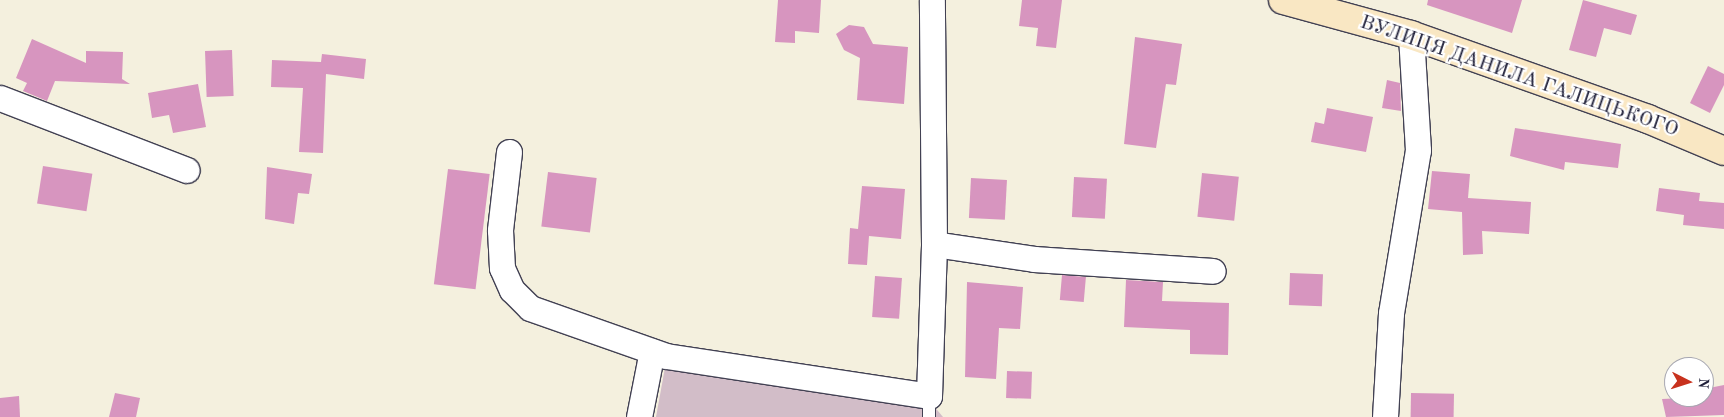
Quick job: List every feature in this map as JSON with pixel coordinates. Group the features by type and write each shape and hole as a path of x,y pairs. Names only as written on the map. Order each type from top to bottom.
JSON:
{"street":[{"path":"509,152 500,230 502,268 512,290 530,308 652,351 929,406 934,244 932,0"},
{"name":"ВУЛИЦЯ ДАНИЛА ГАЛИЦЬКОГО","path":"1283,0 1411,35 1648,118 1724,151"},
{"path":"1385,417 1391,313 1418,150 1411,35"},
{"path":"0,98 187,170"},
{"path":"934,244 1034,259 1213,271"},
{"path":"639,417 652,351"}],"shaded area":[{"path":"666,362 928,399 943,417 656,417"}],"building":[{"path":"778,0 821,0 819,33 795,31 795,43 775,42"},
{"path":"1022,0 1062,0 1056,48 1036,46 1038,28 1019,26"},
{"path":"1428,0 1522,0 1512,33 1427,5"},
{"path":"1583,0 1637,15 1631,35 1604,28 1596,57 1569,50"},
{"path":"849,25 864,27 873,44 908,47 904,104 857,100 860,58 844,50 836,34"},
{"path":"1135,37 1182,44 1176,85 1166,84 1156,148 1124,144"},
{"path":"32,39 86,63 86,51 123,52 122,79 130,84 55,81 47,101 23,91 27,83 16,78"},
{"path":"232,50 234,96 207,97 205,51"},
{"path":"322,54 366,59 364,79 326,74 323,153 299,152 303,88 271,87 272,60 321,62"},
{"path":"1708,66 1724,74 1724,85 1710,113 1690,103"},
{"path":"1387,80 1400,83 1401,111 1382,108"},
{"path":"198,84 206,127 173,133 169,115 152,118 148,93"},
{"path":"1327,108 1373,117 1366,152 1311,142 1315,122 1324,124"},
{"path":"1515,128 1621,144 1618,168 1565,162 1564,170 1510,156"},
{"path":"43,166 92,174 86,211 37,204"},
{"path":"267,167 312,174 309,194 298,193 294,224 265,219"},
{"path":"448,169 490,174 476,289 434,284"},
{"path":"1432,171 1470,174 1468,198 1531,202 1529,234 1482,231 1483,254 1463,255 1462,212 1428,209"},
{"path":"548,172 597,178 590,233 541,227"},
{"path":"1202,173 1239,177 1234,221 1197,217"},
{"path":"1074,177 1107,179 1105,219 1072,217"},
{"path":"971,178 1007,180 1005,220 969,218"},
{"path":"862,186 905,189 901,239 869,236 867,265 848,264 850,228 858,229"},
{"path":"1659,188 1700,193 1699,201 1724,203 1724,229 1683,225 1684,215 1656,211"},
{"path":"1290,273 1323,274 1322,306 1289,305"},
{"path":"1062,275 1086,277 1084,302 1060,300"},
{"path":"875,276 902,278 899,319 872,317"},
{"path":"1126,280 1163,282 1162,301 1229,303 1228,355 1190,354 1190,330 1124,327"},
{"path":"967,282 1023,287 1020,329 999,328 996,379 965,377"},
{"path":"1007,371 1032,372 1031,399 1006,398"},
{"path":"1724,385 1724,415 1666,417 1662,399 1664,399 1664,407 1714,407 1714,387"},
{"path":"115,393 140,398 136,417 109,417"},
{"path":"1411,393 1454,394 1454,417 1411,417"},
{"path":"19,396 20,417 0,417 0,398"}]}
